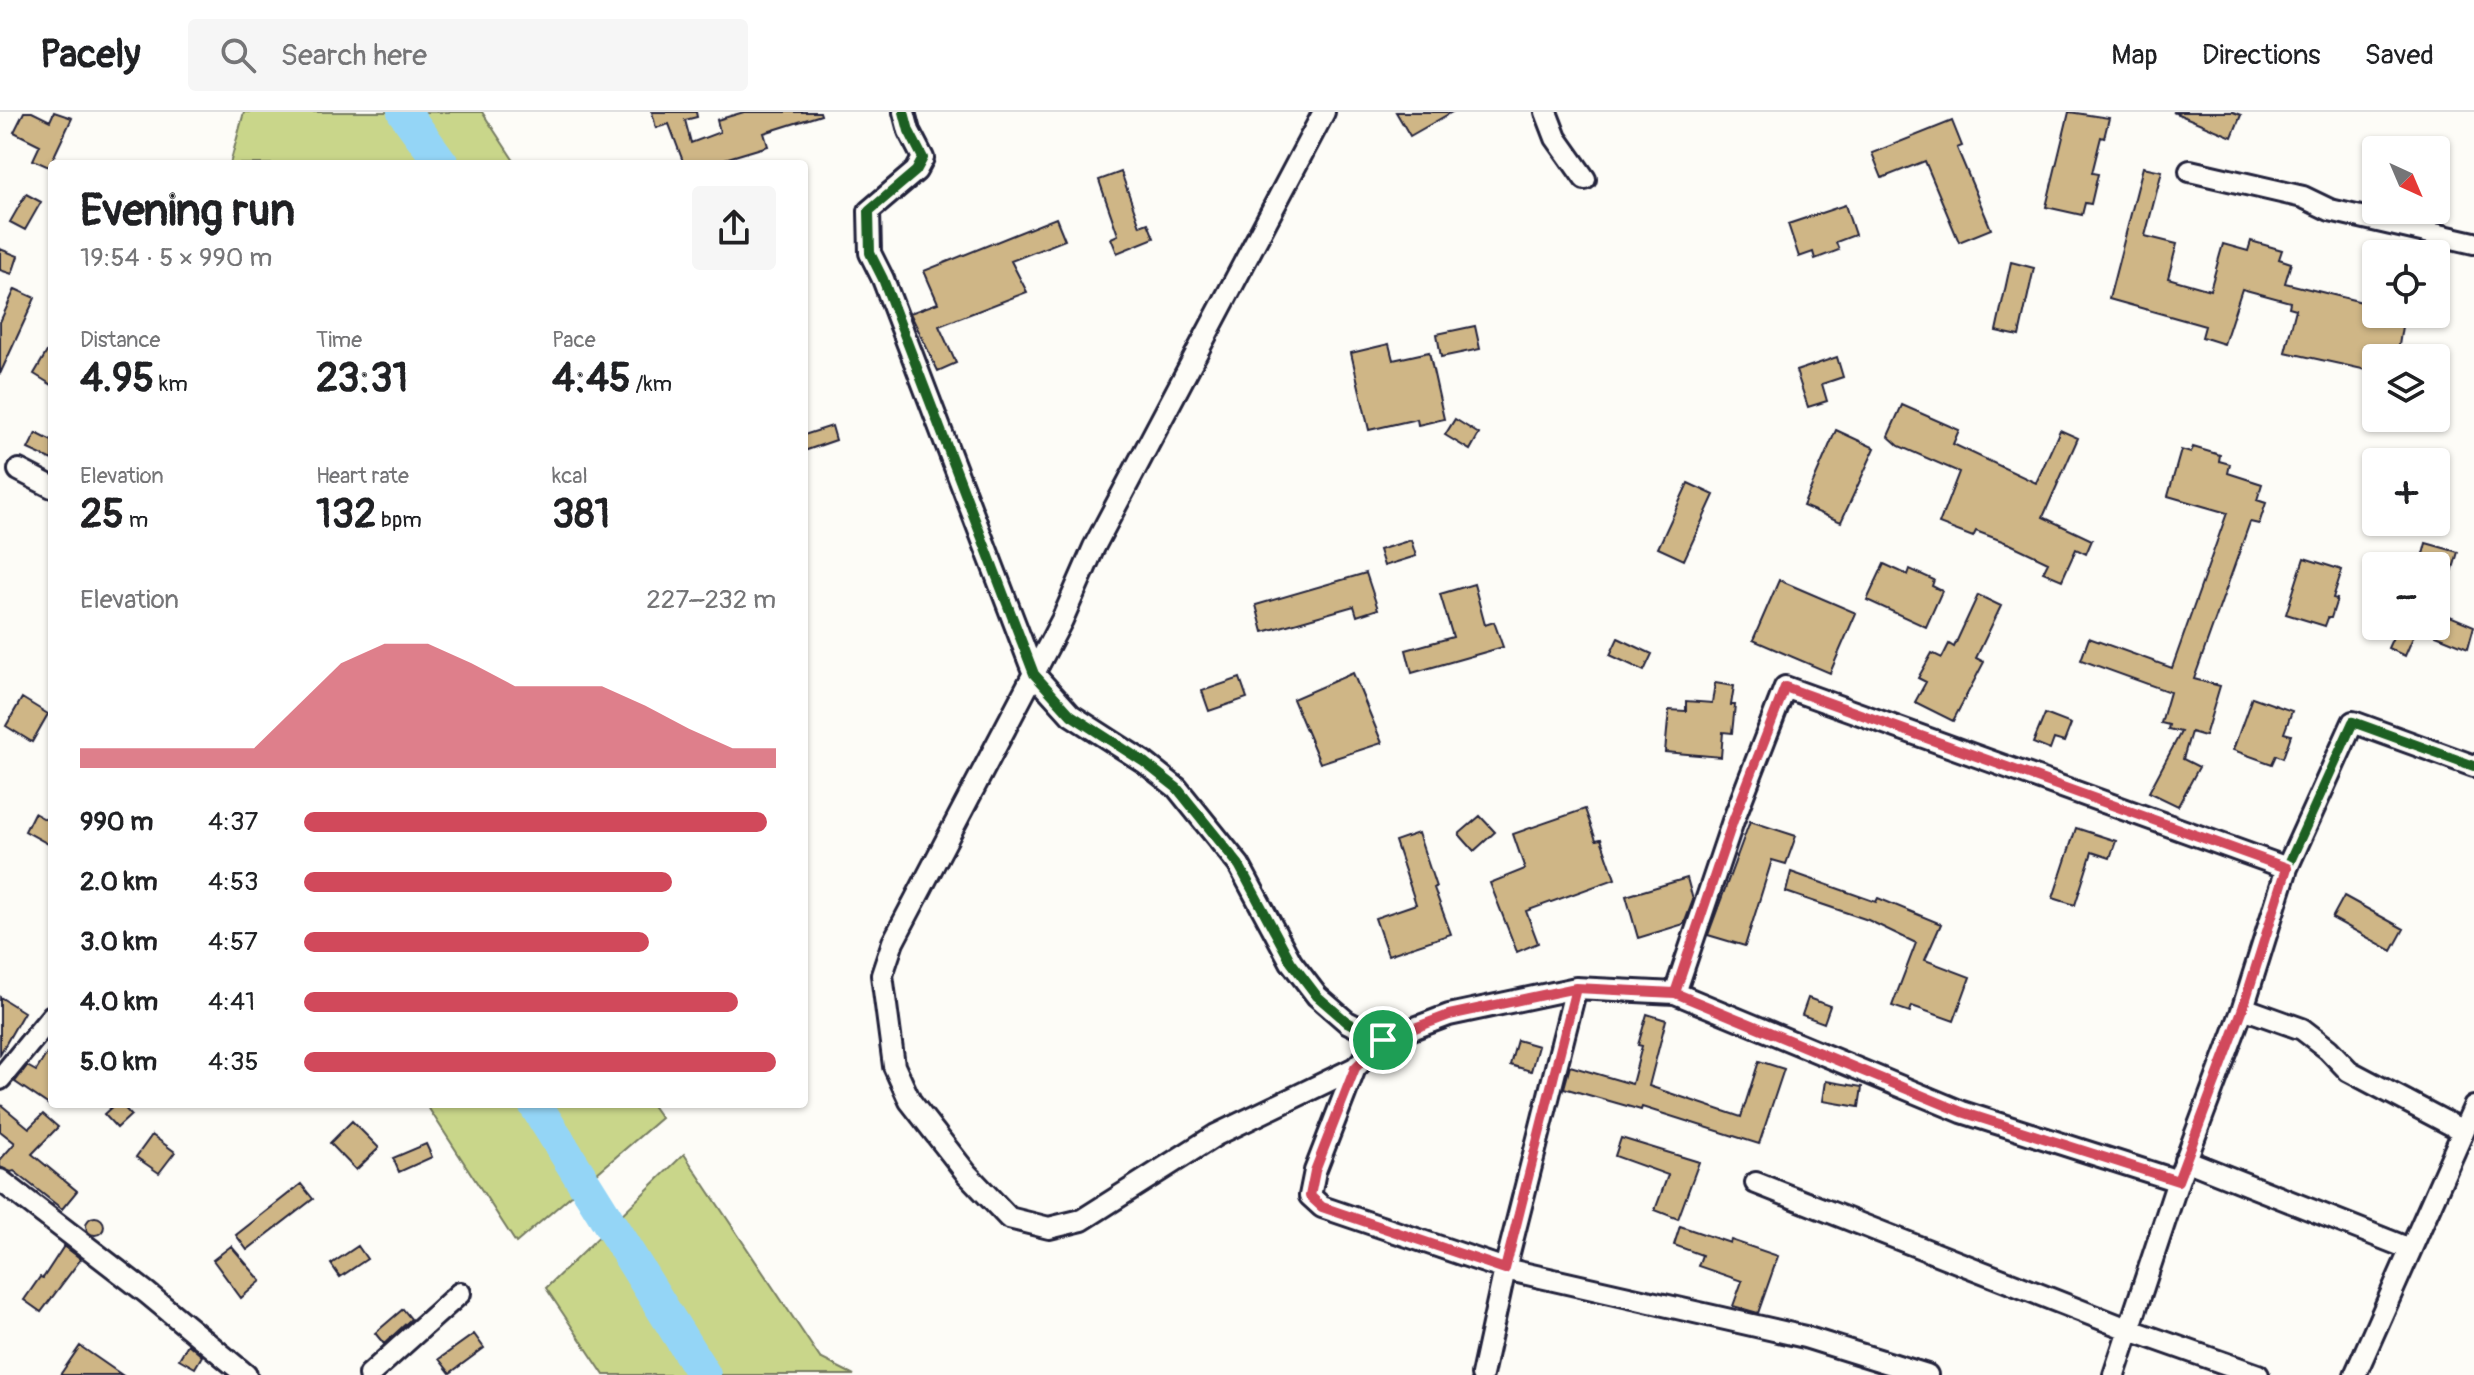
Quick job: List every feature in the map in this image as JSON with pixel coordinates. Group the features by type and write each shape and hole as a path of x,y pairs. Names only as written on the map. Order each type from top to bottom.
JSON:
{"street":[{"path":"904,112 909,131 923,158 916,171 869,211 870,253 883,279 1034,674 1071,715 1144,762 1177,788 1239,865 1291,962 1317,996 1347,1022 1383,1040"},
{"path":"1324,112 1101,534 1062,620 893,942 882,975 894,1066 910,1101 935,1137 1009,1218 1049,1228 1082,1220 1216,1135 1355,1068 1383,1040 1449,1015 1576,988 1675,993 1962,1112 2178,1181"},
{"path":"1546,112 1556,138 1585,179"},
{"path":"2190,171 2303,197 2330,210 2474,243"},
{"path":"19,470 48,485"},
{"path":"1675,993 1733,821 1785,687 2287,868"},
{"path":"2114,1375 2185,1160 2243,1008 2287,868 2353,722 2474,766"},
{"path":"1482,1375 1505,1269 1576,988"},
{"path":"2243,1008 2302,1029 2328,1049 2349,1071 2463,1131"},
{"path":"0,1079 48,1021"},
{"path":"1355,1068 1315,1171 1310,1196 1322,1207 1505,1269 1805,1337 1927,1375"},
{"path":"2355,1375 2474,1107"},
{"path":"2185,1160 2410,1249"},
{"path":"0,1180 147,1293 246,1375"},
{"path":"1756,1183 2130,1330 2258,1375"},
{"path":"369,1375 460,1293"}],"green space":[{"path":"244,112 482,112 513,160 231,160"},
{"path":"429,1108 654,1108 661,1118 516,1243"},
{"path":"684,1154 820,1358 854,1375 604,1375 546,1288"}],"building":[{"path":"24,112 32,112 50,121 54,112 72,118 52,160 48,160 48,167 33,160 40,145 14,132"},
{"path":"652,112 696,112 697,117 685,120 691,143 720,132 717,120 744,112 820,112 821,115 764,133 768,146 721,160 682,160 669,124 656,128"},
{"path":"1396,112 1452,112 1410,136"},
{"path":"2069,112 2109,118 2092,173 2098,174 2091,204 2085,203 2082,215 2046,207"},
{"path":"2173,112 2233,112 2241,115 2232,137"},
{"path":"1952,121 1962,146 1957,148 1991,229 1959,242 1925,161 1882,178 1872,153"},
{"path":"2143,167 2162,171 2145,236 2177,244 2168,278 2210,290 2223,244 2248,251 2251,241 2282,250 2279,259 2291,263 2285,283 2362,302 2362,328 2402,328 2399,344 2362,344 2362,369 2285,352 2296,309 2289,307 2290,302 2242,289 2224,344 2202,337 2205,326 2109,299"},
{"path":"1121,172 1140,226 1148,223 1154,238 1117,253 1111,238 1118,235 1099,180"},
{"path":"26,194 41,202 25,230 10,222"},
{"path":"1845,205 1855,235 1836,242 1839,250 1815,259 1813,252 1799,257 1788,224"},
{"path":"1056,218 1065,240 1011,261 1027,292 939,326 956,363 938,371 910,313 938,303 924,271"},
{"path":"0,249 18,256 12,274 0,270"},
{"path":"2011,262 2034,268 2019,336 1996,331"},
{"path":"15,289 35,298 0,374 0,322"},
{"path":"1475,326 1480,349 1441,357 1437,334"},
{"path":"1389,344 1393,360 1429,352 1444,419 1418,425 1417,419 1369,430 1351,353"},
{"path":"48,350 48,383 34,374"},
{"path":"1837,357 1843,377 1822,384 1827,401 1808,407 1796,371"},
{"path":"1902,405 1959,430 1953,444 2036,483 2060,430 2078,438 2043,517 2092,540 2086,554 2076,549 2062,580 2043,572 2048,562 2010,544 1976,531 1973,537 1939,524 1959,472 1899,446 1888,436"},
{"path":"1455,419 1479,434 1470,450 1445,435"},
{"path":"832,426 836,440 808,450 808,434"},
{"path":"1836,430 1875,448 1841,522 1803,506"},
{"path":"36,433 48,439 48,458 28,449"},
{"path":"2193,447 2220,455 2219,461 2230,464 2228,473 2262,484 2257,500 2266,503 2259,524 2250,522 2194,679 2220,686 2205,736 2191,732 2183,759 2199,767 2178,806 2149,792 2181,732 2168,729 2169,725 2161,723 2170,692 2081,660 2089,638 2172,668 2227,513 2168,496 2181,450 2191,453"},
{"path":"1688,483 1714,495 1684,560 1658,548"},
{"path":"1411,540 1416,556 1384,566 1379,550"},
{"path":"2426,543 2458,552 2450,579 2450,552 2424,552"},
{"path":"2304,558 2342,570 2333,598 2337,599 2325,626 2286,614"},
{"path":"1884,564 1908,575 1910,569 1934,580 1932,586 1942,591 1926,627 1867,600"},
{"path":"1366,573 1378,609 1357,616 1354,606 1263,632 1256,605"},
{"path":"1779,580 1856,613 1830,673 1753,640"},
{"path":"1474,584 1485,625 1494,622 1503,647 1412,673 1406,650 1453,637 1440,594"},
{"path":"1978,595 2001,606 1976,658 1984,662 1953,721 1915,702 1926,682 1918,678 1932,653 1942,658 1949,644 1954,647"},
{"path":"2450,616 2474,626 2468,648 2448,640"},
{"path":"1618,638 1652,654 1644,671 1610,655"},
{"path":"2392,640 2412,640 2405,656 2388,648"},
{"path":"1353,673 1382,743 1320,763 1293,699"},
{"path":"1240,678 1247,698 1209,711 1202,691"},
{"path":"1715,683 1734,686 1732,733 1723,732 1721,757 1665,752 1669,710 1686,711 1686,701 1712,703"},
{"path":"2252,697 2292,711 2284,733 2291,735 2283,758 2276,755 2272,764 2233,750"},
{"path":"22,698 48,714 32,742 6,726"},
{"path":"2045,714 2071,724 2064,742 2054,739 2050,750 2033,743"},
{"path":"1585,809 1596,840 1601,839 1615,879 1526,911 1538,943 1517,952 1490,883 1525,869 1513,834"},
{"path":"34,813 48,821 48,844 25,831"},
{"path":"1480,816 1495,832 1474,851 1459,834"},
{"path":"1750,821 1796,836 1786,864 1772,860 1745,946 1708,935"},
{"path":"2076,828 2116,841 2110,858 2092,852 2075,905 2053,898"},
{"path":"1418,833 1451,934 1388,955 1375,918 1416,904 1395,841"},
{"path":"1791,872 1876,902 1878,898 1941,924 1925,960 1970,977 1954,1021 1912,1006 1910,1012 1892,1006 1916,943 1868,920 1786,892"},
{"path":"1687,878 1693,900 1684,924 1638,938 1626,896"},
{"path":"2344,896 2404,929 2392,951 2332,918"},
{"path":"0,997 24,1012 0,1054"},
{"path":"1808,998 1830,1006 1824,1023 1802,1015"},
{"path":"1647,1014 1666,1020 1649,1086 1741,1117 1759,1061 1784,1069 1759,1144 1642,1107 1641,1110 1564,1088 1570,1066 1632,1084"},
{"path":"1517,1040 1538,1046 1531,1071 1510,1065"},
{"path":"48,1052 48,1104 15,1082 27,1066 36,1071"},
{"path":"1826,1081 1862,1087 1859,1107 1823,1101"},
{"path":"0,1104 29,1128 43,1114 58,1127 32,1154 77,1191 62,1209 14,1171 0,1167 0,1160 15,1143 0,1131"},
{"path":"111,1108 125,1108 131,1115 117,1128 104,1114"},
{"path":"352,1121 379,1148 356,1170 330,1143"},
{"path":"152,1135 175,1152 159,1173 136,1157"},
{"path":"1621,1138 1699,1162 1678,1219 1655,1210 1668,1175 1615,1156"},
{"path":"426,1144 432,1157 399,1172 393,1158"},
{"path":"301,1184 313,1199 247,1250 236,1235"},
{"path":"95,1217 104,1226 95,1235 86,1226"},
{"path":"1680,1226 1778,1256 1758,1313 1733,1306 1742,1281 1698,1266 1702,1255 1674,1245"},
{"path":"64,1246 81,1259 41,1312 24,1300"},
{"path":"231,1246 261,1281 241,1298 213,1260"},
{"path":"358,1246 367,1259 340,1277 331,1264"},
{"path":"403,1309 411,1319 384,1344 375,1333"},
{"path":"474,1334 484,1348 450,1373 439,1359"},
{"path":"188,1344 202,1356 195,1368 179,1359"},
{"path":"80,1346 122,1375 60,1375"}],"waterway":[{"path":"404,112 439,160"},
{"path":"537,1108 704,1375"}],"cycle path":[{"path":"904,112 909,131 923,158 916,171 869,211 870,253 883,279 1034,674 1071,715 1144,762 1177,788 1239,865 1291,962 1317,996 1347,1022 1383,1040 1449,1015 1576,988 1675,993 1733,821 1785,687 2287,868 2353,722 2474,766"}],"route":[{"path":"1383,1040 1355,1068 1315,1171 1310,1196 1322,1207 1505,1269 1576,988 1675,993 1962,1112 2178,1181 2243,1008 2287,868 1785,687 1733,821 1675,993 1576,988 1449,1015 1383,1040"}]}
